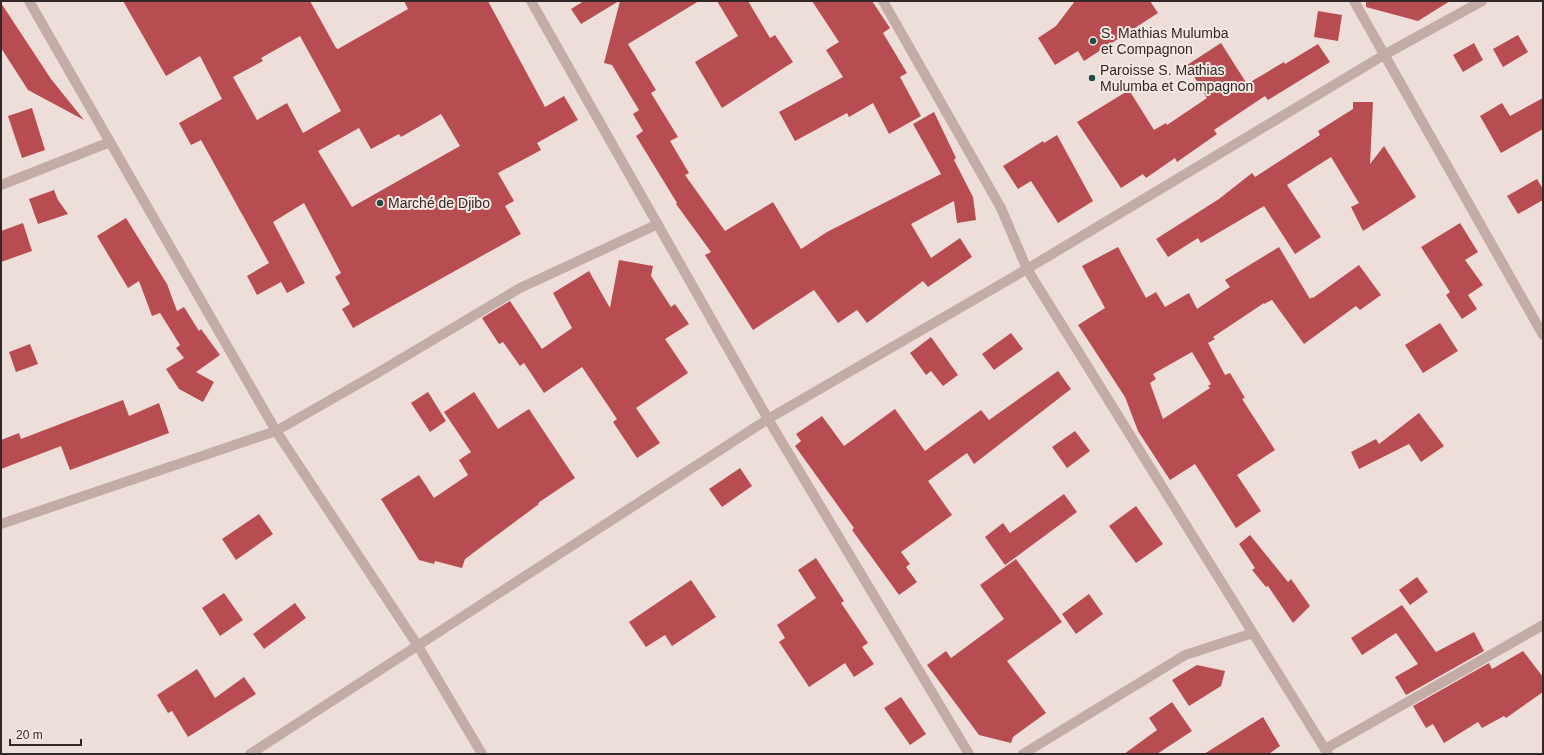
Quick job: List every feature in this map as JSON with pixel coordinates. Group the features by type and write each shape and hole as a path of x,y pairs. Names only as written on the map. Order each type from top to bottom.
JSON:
{"street":[{"path":"29,1 276,431 418,646 482,754"},
{"path":"531,1 768,419 969,754"},
{"path":"883,1 1001,208 1027,269 1327,752 1543,625"},
{"path":"1354,1 1543,335"},
{"path":"250,754 768,419 1027,269 1384,55 1482,1"},
{"path":"1,185 110,142"},
{"path":"1,524 276,431 374,375 520,288 658,224"},
{"path":"1023,754 1186,655 1253,633"}],"building":[{"path":"123,1 310,1 336,48 338,49 408,9 404,1 488,1 545,107 564,96 578,120 537,143 541,150 498,173 514,201 505,206 521,234 353,328 342,309 350,304 335,277 341,273 304,203 273,222 305,283 287,293 281,282 257,295 247,276 269,263 201,140 191,145 179,123 222,99 200,56 166,76","holes":["300,36 341,111 303,133 287,103 257,120 233,77 263,61 261,58","441,114 460,146 352,207 318,151 359,128 371,149 399,134 401,137"]},
{"path":"584,1 619,1 581,24 571,9"},
{"path":"620,1 699,1 628,44 656,90 651,93 678,137 670,141 689,173 685,175 725,231 773,202 801,249 827,232 941,174 913,124 934,112 956,158 954,160 973,197 976,220 957,223 954,201 911,224 931,258 960,238 972,257 928,287 923,281 867,323 857,310 838,323 814,290 753,330 705,255 711,252 676,204 677,203 636,136 643,131 633,114 639,110 612,65 604,63"},
{"path":"717,1 748,1 770,38 775,35 793,62 722,108 695,62 738,36"},
{"path":"812,1 872,1 890,28 883,33 907,73 900,77 921,116 889,134 873,103 849,117 847,113 795,141 779,112 843,77 826,50 839,42"},
{"name":"S. Mathias Mulumba et Compagnon","path":"1075,1 1150,1 1158,13 1084,61 1078,51 1055,65 1038,38 1056,26"},
{"path":"1366,1 1450,1 1418,21 1366,7"},
{"path":"1,3 51,79 84,120 28,90 1,48"},
{"path":"1318,11 1342,15 1338,41 1314,37"},
{"path":"1518,35 1528,52 1503,67 1493,49"},
{"path":"1221,43 1247,84 1284,62 1285,64 1318,44 1330,62 1268,100 1265,96 1214,130 1217,134 1177,162 1175,158 1146,178 1143,174 1121,188 1077,122 1129,90 1154,130 1166,123 1167,125 1207,98 1187,65"},
{"path":"1474,43 1483,60 1463,72 1453,55"},
{"path":"1543,98 1543,129 1501,153 1480,116 1502,103 1510,116"},
{"path":"1353,102 1373,102 1370,164 1384,146 1416,197 1363,231 1351,207 1359,203 1331,157 1287,185 1321,237 1295,254 1264,206 1201,243 1198,238 1168,257 1156,239 1219,199 1252,173 1255,177 1320,135 1318,131 1353,109"},
{"path":"32,108 45,150 22,158 8,116"},
{"path":"1057,135 1093,201 1058,223 1031,181 1018,189 1003,166 1043,141 1044,143"},
{"path":"1537,179 1543,189 1543,200 1518,214 1507,196"},
{"path":"54,190 58,200 68,214 38,224 29,199"},
{"path":"126,218 167,284 177,311 184,307 199,331 201,329 220,355 196,372 214,382 203,402 179,389 166,369 184,358 176,348 180,345 160,313 152,316 139,281 128,288 97,236"},
{"path":"23,223 32,251 1,262 1,231"},
{"path":"1460,223 1478,252 1465,260 1483,285 1468,295 1477,309 1462,319 1446,295 1450,292 1421,247"},
{"path":"1118,247 1146,298 1156,292 1165,307 1189,293 1197,309 1230,287 1225,280 1279,247 1310,299 1359,265 1381,295 1360,310 1356,306 1304,344 1272,300 1264,303 1213,337 1215,339 1208,343 1225,375 1230,373 1245,398 1242,399 1275,450 1237,475 1261,511 1236,528 1195,464 1170,480 1138,431 1125,397 1078,325 1105,308 1082,266","holes":["1192,352 1211,384 1208,386 1210,388 1163,419 1150,383 1156,379 1153,374"]},
{"path":"619,260 653,266 651,276 671,307 675,304 689,324 665,339 688,373 636,408 660,443 637,458 613,422 617,419 582,367 544,393 524,363 520,366 503,342 499,344 482,318 510,301 542,349 572,328 553,293 589,271 610,308"},
{"path":"1440,323 1458,351 1423,373 1405,345"},
{"path":"1011,333 1023,349 994,370 982,354"},
{"path":"931,337 958,375 943,386 931,371 926,375 910,353"},
{"path":"30,344 38,364 16,372 9,352"},
{"path":"1058,371 1071,389 974,464 967,453 928,481 952,515 901,552 910,564 906,567 917,582 899,595 852,530 854,528 795,446 801,441 796,434 822,416 844,446 895,409 925,451 981,410 989,420"},
{"path":"428,392 446,421 430,432 411,403"},
{"path":"474,392 498,429 529,409 575,478 538,503 539,504 465,559 462,568 435,561 434,564 419,560 381,499 419,475 434,498 468,475 459,460 471,452 444,412"},
{"path":"123,400 129,416 159,403 169,433 70,470 61,446 1,469 1,440 19,433 21,439"},
{"path":"1419,413 1444,446 1421,462 1409,444 1359,469 1351,452 1376,439 1379,444"},
{"path":"1075,431 1090,451 1067,468 1052,447"},
{"path":"740,468 752,486 722,507 709,489"},
{"path":"1064,494 1077,512 1005,565 985,537 1003,523 1010,533"},
{"path":"1136,506 1163,544 1136,563 1109,526"},
{"path":"259,514 273,534 236,560 222,539"},
{"path":"1250,535 1288,582 1291,579 1310,606 1293,623 1268,586 1266,587 1252,570 1255,568 1239,544"},
{"path":"816,558 844,601 841,603 868,643 862,647 874,664 854,677 845,663 809,687 779,642 785,638 777,625 816,598 798,570"},
{"path":"1016,559 1062,622 1007,661 1046,713 1013,737 1011,743 979,735 927,665 946,651 951,658 1004,619 980,585"},
{"path":"1417,577 1428,592 1410,605 1399,590"},
{"path":"691,580 716,617 672,646 665,635 646,647 629,622"},
{"path":"224,593 243,620 220,636 202,608"},
{"path":"1089,594 1103,614 1076,634 1062,614"},
{"path":"295,603 306,618 264,649 253,634"},
{"path":"1402,605 1436,652 1474,632 1484,651 1406,695 1395,677 1418,664 1396,633 1362,655 1351,638"},
{"path":"1523,651 1543,677 1543,692 1506,718 1504,716 1482,728 1478,722 1444,743 1433,724 1426,728 1413,706 1489,663 1492,669"},
{"path":"1197,665 1225,671 1221,686 1189,706 1172,680"},
{"path":"197,669 215,698 244,677 256,694 188,737 172,711 168,713 157,695"},
{"path":"901,697 926,734 910,745 884,708"},
{"path":"1172,702 1192,731 1157,754 1124,754 1157,730 1149,718"},
{"path":"1263,717 1280,746 1269,754 1204,754"}],"place":[{"name":"S. Mathias Mulumba et Compagnon","path":"1093,41"},
{"name":"Paroisse S. Mathias Mulumba et Compagnon","path":"1092,78"},
{"name":"Marché de Djibo","path":"380,203"}]}
